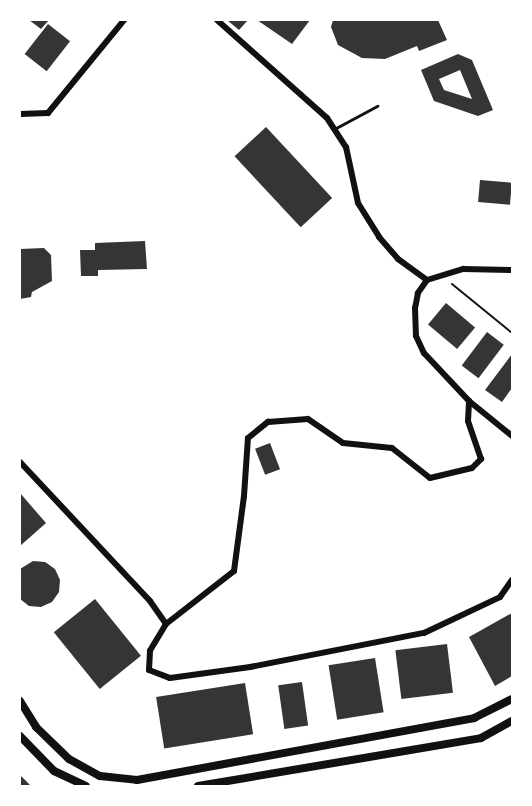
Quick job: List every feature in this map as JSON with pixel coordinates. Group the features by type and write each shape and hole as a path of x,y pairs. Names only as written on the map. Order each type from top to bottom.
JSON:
{"main road":[{"path":"20,701 36,726 69,759 100,776 137,780 474,718 513,699"},
{"path":"198,786 481,738 513,721"},
{"path":"20,736 54,771 86,786"}],"street":[{"path":"20,114 48,113 124,20"},
{"path":"217,20 327,118 345,147 358,202 379,237 398,259 427,280"},
{"path":"513,270 463,269 441,274 427,280 418,293 415,308 416,336 424,353 469,401 513,436"},
{"path":"469,401 468,421 482,459 472,468 430,478 392,448 343,443 308,419 268,422 248,438 244,496 234,571 166,624 150,651 149,670 170,678 250,668 424,633 500,597 513,580"},
{"path":"20,462 150,601 166,624"}],"lane":[{"path":"334,129 377,106"}],"path":[{"path":"441,274 513,333"}],"building":[{"path":"29,20 49,20 41,29"},
{"path":"227,20 248,20 239,30"},
{"path":"257,20 310,20 292,44"},
{"path":"333,20 438,20 447,40 419,51 417,46 385,59 362,58 338,45 331,27"},
{"path":"48,24 70,41 47,71 25,54"},
{"path":"458,54 472,60 493,110 478,116 434,101 421,70","holes":["460,70 472,99 444,90 439,79"]},
{"path":"266,127 332,198 301,227 235,156"},
{"path":"480,180 512,183 510,205 478,202"},
{"path":"145,241 147,269 98,270 98,276 81,276 80,250 95,250 95,243"},
{"path":"44,248 51,255 52,281 32,292 31,297 20,299 20,249"},
{"path":"446,303 475,327 457,349 428,324"},
{"path":"487,332 504,345 478,378 462,366"},
{"path":"512,354 512,388 502,402 485,390"},
{"path":"270,443 280,469 265,475 255,449"},
{"path":"20,493 46,523 20,546"},
{"path":"33,561 45,562 55,569 60,580 59,592 52,602 41,607 29,606 20,599 20,569"},
{"path":"95,599 141,656 100,689 54,632"},
{"path":"512,613 512,676 495,686 469,637"},
{"path":"447,644 453,693 401,699 395,650"},
{"path":"375,658 384,712 337,720 329,665"},
{"path":"302,682 308,726 284,729 278,685"},
{"path":"245,683 253,734 164,748 156,697"},
{"path":"20,775 31,786 20,786"}]}
